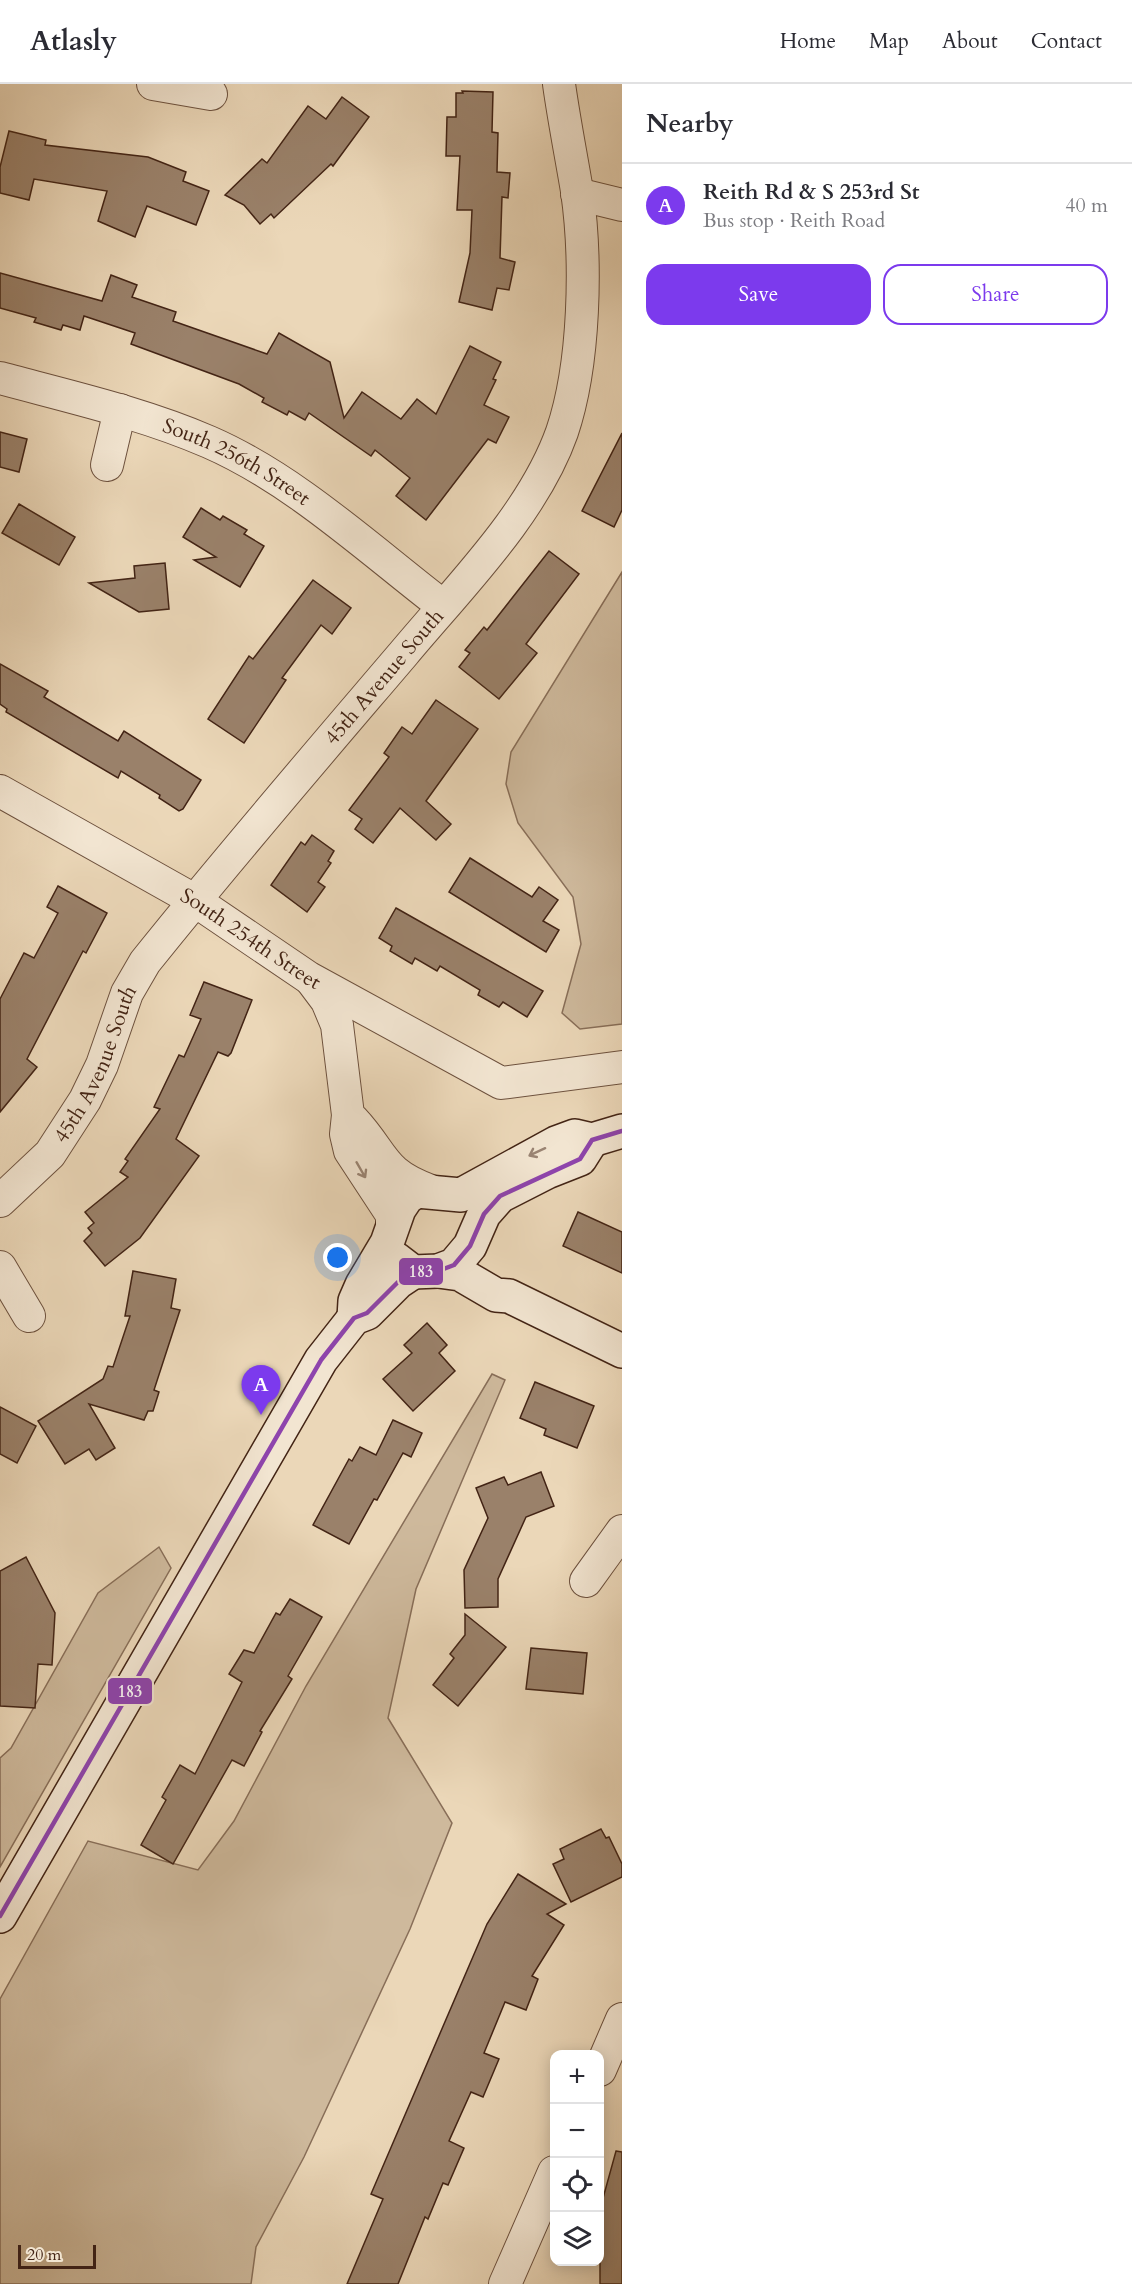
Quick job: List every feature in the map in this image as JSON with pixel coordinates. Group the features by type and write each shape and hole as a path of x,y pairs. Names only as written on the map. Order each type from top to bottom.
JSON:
{"main road":[{"path":"354,1318 355,1301 362,1285 407,1197 417,1191 461,1195 527,1156 556,1143 575,1136 607,1135"},
{"path":"0,1916 321,1360 354,1318 367,1313 398,1282 425,1271 454,1265 464,1255 484,1214 500,1196 547,1172 580,1159 607,1135"},
{"path":"441,1193 473,1212 478,1254 504,1286 509,1296"},
{"path":"392,1228 392,1254 404,1267 460,1274 496,1295 509,1296 622,1351"}],"street":[{"path":"153,84 211,94"},
{"name":"45th Avenue South","path":"0,1201 50,1154 85,1100 102,1065 127,993 145,962 194,900 506,530 539,482 562,431 578,359 582,281 577,194 559,84"},
{"path":"577,194 622,205"},
{"name":"South 256th Street","path":"0,378 120,410 209,443 280,481 443,606"},
{"path":"107,465 120,410"},
{"name":"South 254th Street","path":"0,791 194,900 309,978 501,1083 622,1067"},
{"path":"309,978 327,1002 337,1025 348,1115 346,1134 350,1151 392,1215 392,1228"},
{"path":"348,1115 390,1170 410,1183 441,1193"},
{"path":"0,1267 29,1316"},
{"path":"586,1581 622,1532"},
{"path":"604,2061 622,2019"},
{"path":"505,2284 550,2183"}],"shaded area":[{"path":"622,572 622,1024 580,1029 562,1013 581,944 573,897 518,823 506,784 511,752"},
{"path":"492,1374 505,1380 416,1589 388,1718 452,1823 410,1929 304,2157 256,2247 251,2284 0,2284 0,1999 88,1841 198,1870 234,1821 306,1686"},
{"path":"159,1547 171,1568 0,1867 0,1758 11,1748 98,1593"}],"building":[{"path":"462,91 493,92 492,132 498,133 497,172 510,173 508,198 502,197 500,258 515,262 509,290 497,288 492,310 459,302 470,253 472,210 457,210 460,156 446,156 447,117 456,117 456,93 463,93"},
{"path":"342,97 369,117 333,166 331,164 274,218 271,214 260,224 244,205 225,195 262,159 267,163 308,106 326,119"},
{"path":"9,131 46,140 45,145 148,157 186,172 183,181 209,191 196,225 147,206 135,237 98,221 107,191 34,179 29,200 0,193 0,167"},
{"path":"0,273 102,301 111,275 137,285 132,297 176,312 173,321 267,354 279,333 330,362 344,418 362,392 401,419 417,399 436,414 470,346 501,362 493,379 496,380 484,405 509,417 496,443 488,439 426,520 396,496 410,478 375,450 371,456 309,413 305,420 289,411 287,415 262,402 264,398 239,384 131,344 135,333 84,316 80,330 63,325 61,330 34,322 36,318 0,308"},
{"path":"0,432 27,439 19,472 0,467"},
{"path":"622,433 622,510 614,527 582,511"},
{"path":"19,504 75,537 59,565 2,533"},
{"path":"201,508 220,520 223,516 247,530 244,534 264,546 240,587 194,560 216,557 183,537"},
{"path":"549,551 579,574 526,644 537,653 499,699 459,667 470,653 465,650 484,627 487,630"},
{"path":"165,563 169,609 139,612 89,583 135,578 134,566"},
{"path":"313,580 351,608 332,634 321,625 282,678 286,680 244,743 208,719 249,656 253,659"},
{"path":"0,664 48,691 44,697 118,741 124,731 201,780 183,809 179,811 159,798 160,795 121,771 118,778 6,712 7,709 0,704"},
{"path":"436,700 478,729 426,801 451,824 436,840 400,808 373,843 355,829 362,819 349,810 389,757 384,753 402,727 412,734"},
{"path":"312,835 334,851 328,861 331,863 318,882 325,887 307,912 271,885 301,842 305,845"},
{"path":"470,858 532,897 539,887 558,900 543,921 559,930 546,952 449,892"},
{"path":"58,886 107,913 86,953 83,951 27,1059 37,1067 0,1112 0,999 24,953 34,958 58,913 47,907"},
{"path":"396,908 543,991 527,1017 503,1002 499,1007 478,995 480,990 440,966 437,971 415,958 412,964 390,951 392,946 379,938"},
{"path":"204,982 252,1000 231,1053 228,1056 218,1052 176,1139 199,1156 140,1238 105,1266 84,1241 92,1233 88,1228 94,1223 85,1212 128,1177 120,1172 128,1161 125,1159 160,1109 154,1107 179,1055 184,1057 201,1019 190,1015"},
{"path":"578,1212 622,1232 622,1273 563,1246"},
{"path":"133,1271 176,1279 171,1308 180,1310 154,1390 159,1392 153,1411 148,1411 144,1420 89,1404 115,1448 96,1460 89,1449 65,1464 38,1421 103,1379 108,1366 113,1367 130,1316 125,1316"},
{"path":"427,1323 447,1345 439,1353 455,1371 413,1411 383,1379 412,1353 404,1345"},
{"path":"535,1382 594,1406 577,1448 544,1435 546,1429 520,1418"},
{"path":"0,1407 36,1426 17,1463 0,1454"},
{"path":"393,1420 422,1433 411,1457 403,1453 349,1544 313,1525 349,1459 352,1461 360,1447 376,1455"},
{"path":"541,1472 554,1506 526,1517 498,1579 498,1607 465,1608 464,1570 488,1518 476,1488 504,1477 508,1485"},
{"path":"26,1557 55,1613 52,1665 38,1664 35,1708 0,1706 0,1571"},
{"path":"290,1599 322,1617 288,1676 292,1679 260,1731 262,1732 244,1766 232,1760 173,1864 141,1845 166,1800 162,1797 180,1765 195,1774 242,1682 229,1674 244,1650 254,1653 276,1613 280,1615"},
{"path":"465,1614 506,1647 458,1706 433,1685 454,1658 450,1654 465,1635"},
{"path":"531,1648 587,1653 583,1694 526,1689"},
{"path":"601,1829 606,1838 609,1837 622,1864 622,1877 571,1902 553,1864 564,1859 560,1849"},
{"path":"518,1874 566,1904 547,1914 564,1925 532,1976 538,1979 526,2010 505,2002 484,2053 499,2059 483,2097 471,2092 449,2141 464,2148 448,2185 443,2183 428,2219 425,2217 398,2284 347,2284 383,2199 371,2194 487,1924"},
{"path":"616,2151 622,2152 622,2284 600,2284 600,2266 604,2266 604,2194"}],"transit line":[{"name":"183","path":"0,1916 321,1360 354,1318 367,1313 398,1282 413,1272 438,1271 454,1265 470,1246 484,1214 500,1196 580,1159 592,1140 622,1131"}],"place":[{"name":"Reith Rd & S 253rd St","path":"261,1415"}]}
